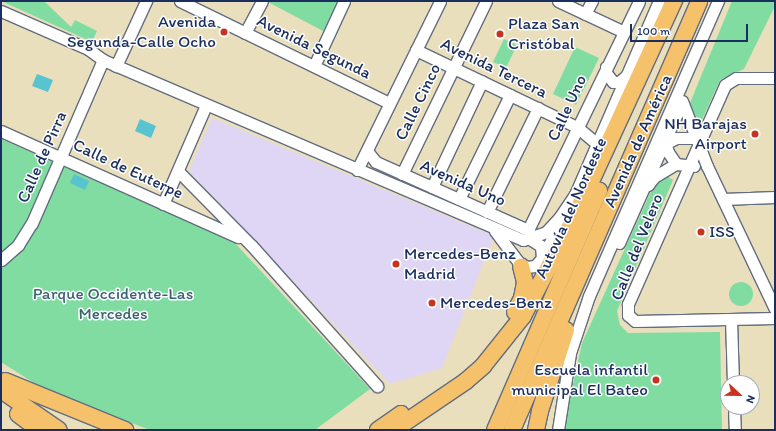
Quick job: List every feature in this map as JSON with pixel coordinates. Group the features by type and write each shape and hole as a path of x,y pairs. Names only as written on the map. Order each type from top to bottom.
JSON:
{"highway":[{"path":"388,430 399,426 466,381 483,366 523,316 573,220 674,1"},
{"name":"Autovía del Nordeste","path":"495,430 682,1"},
{"name":"Autovía del Nordeste","path":"512,430 699,1"},
{"path":"378,430 469,367 491,346 510,322 522,298 525,282 518,262"},
{"path":"536,430 540,411 570,319 576,283"},
{"path":"2,383 59,430"},
{"path":"2,383 101,430"},
{"path":"2,383 125,430"},
{"path":"1,401 39,430"}],"street":[{"path":"116,66 146,1"},
{"name":"Avenida Segunda","path":"180,1 389,103"},
{"path":"245,33 262,1"},
{"path":"314,66 344,1"},
{"path":"357,170 440,1"},
{"name":"Calle Cinco","path":"402,174 486,1"},
{"path":"558,1 624,32"},
{"path":"585,14 592,1"},
{"name":"Calle Uno","path":"527,237 577,127 638,1"},
{"path":"493,229 518,262 530,268 540,262 577,191 659,1"},
{"name":"Avenida de América","path":"558,430 570,353 589,296 718,1"},
{"name":"Avenida de América","path":"589,296 626,230 682,101 722,1"},
{"path":"1,12 88,49 103,60 116,66 493,229 527,237 541,246 543,253 540,262"},
{"name":"Avenida Tercera","path":"416,50 577,127 597,144"},
{"name":"Calle de Pirra","path":"1,260 25,235 103,60"},
{"path":"606,67 606,73 613,82 619,82 626,76"},
{"name":"Calle del Velero","path":"775,78 736,78 727,82 697,140 688,167 628,302 628,316 635,321 775,318"},
{"path":"432,187 482,81"},
{"path":"459,199 510,95"},
{"path":"682,101 707,166 775,309"},
{"path":"164,204 206,104"},
{"path":"487,212 538,108"},
{"path":"664,125 664,143 676,164"},
{"name":"Calle de Euterpe","path":"1,131 241,238"},
{"path":"645,168 664,143 684,137 697,140"},
{"name":"Avenida Uno","path":"366,151 376,162 487,212 527,237"},
{"path":"641,195 654,177 676,164 688,167 707,166"},
{"name":"Calle de Euterpe","path":"178,171 241,238 252,246 377,386"},
{"path":"518,262 515,249 527,237 546,232 559,218 577,191"},
{"path":"723,199 775,197"},
{"path":"207,223 216,210"},
{"path":"731,319 733,375"},
{"path":"734,415 735,430"}],"shaded area":[{"path":"212,118 494,236 442,368 390,384 189,171"}],"green space":[{"path":"1,1 44,1 71,27 75,20 97,31 92,42"},
{"path":"266,1 340,1 325,32"},
{"path":"732,1 775,1 775,6 744,69 720,80 700,124 698,124 691,109 690,103"},
{"path":"504,39 517,45 506,68 493,62"},
{"path":"575,47 599,58 576,105 553,94"},
{"name":"Parque Occidente-Las Mercedes","path":"1,139 234,242 370,389 315,430 150,430 45,390 1,362"},
{"path":"665,175 673,180 617,311 620,325 628,333 720,332 720,415 722,415 722,430 563,430 582,343 653,187"},
{"path":"741,282 750,285 753,294 750,303 741,306 732,303 729,294 732,285"}],"water":[{"path":"37,74 53,80 48,92 32,86"},
{"path":"140,119 156,126 151,138 135,131"},
{"path":"74,174 89,181 85,190 70,183"}],"place":[{"name":"Avenida Segunda-Calle Ocho","path":"224,32"},
{"name":"Plaza San Cristóbal","path":"500,34"},
{"name":"NH Barajas Airport","path":"755,134"},
{"name":"ISS","path":"701,232"},
{"name":"Mercedes-Benz Madrid","path":"396,264"},
{"name":"Mercedes-Benz","path":"432,303"},
{"name":"Escuela infantil municipal El Bateo","path":"656,380"}]}
